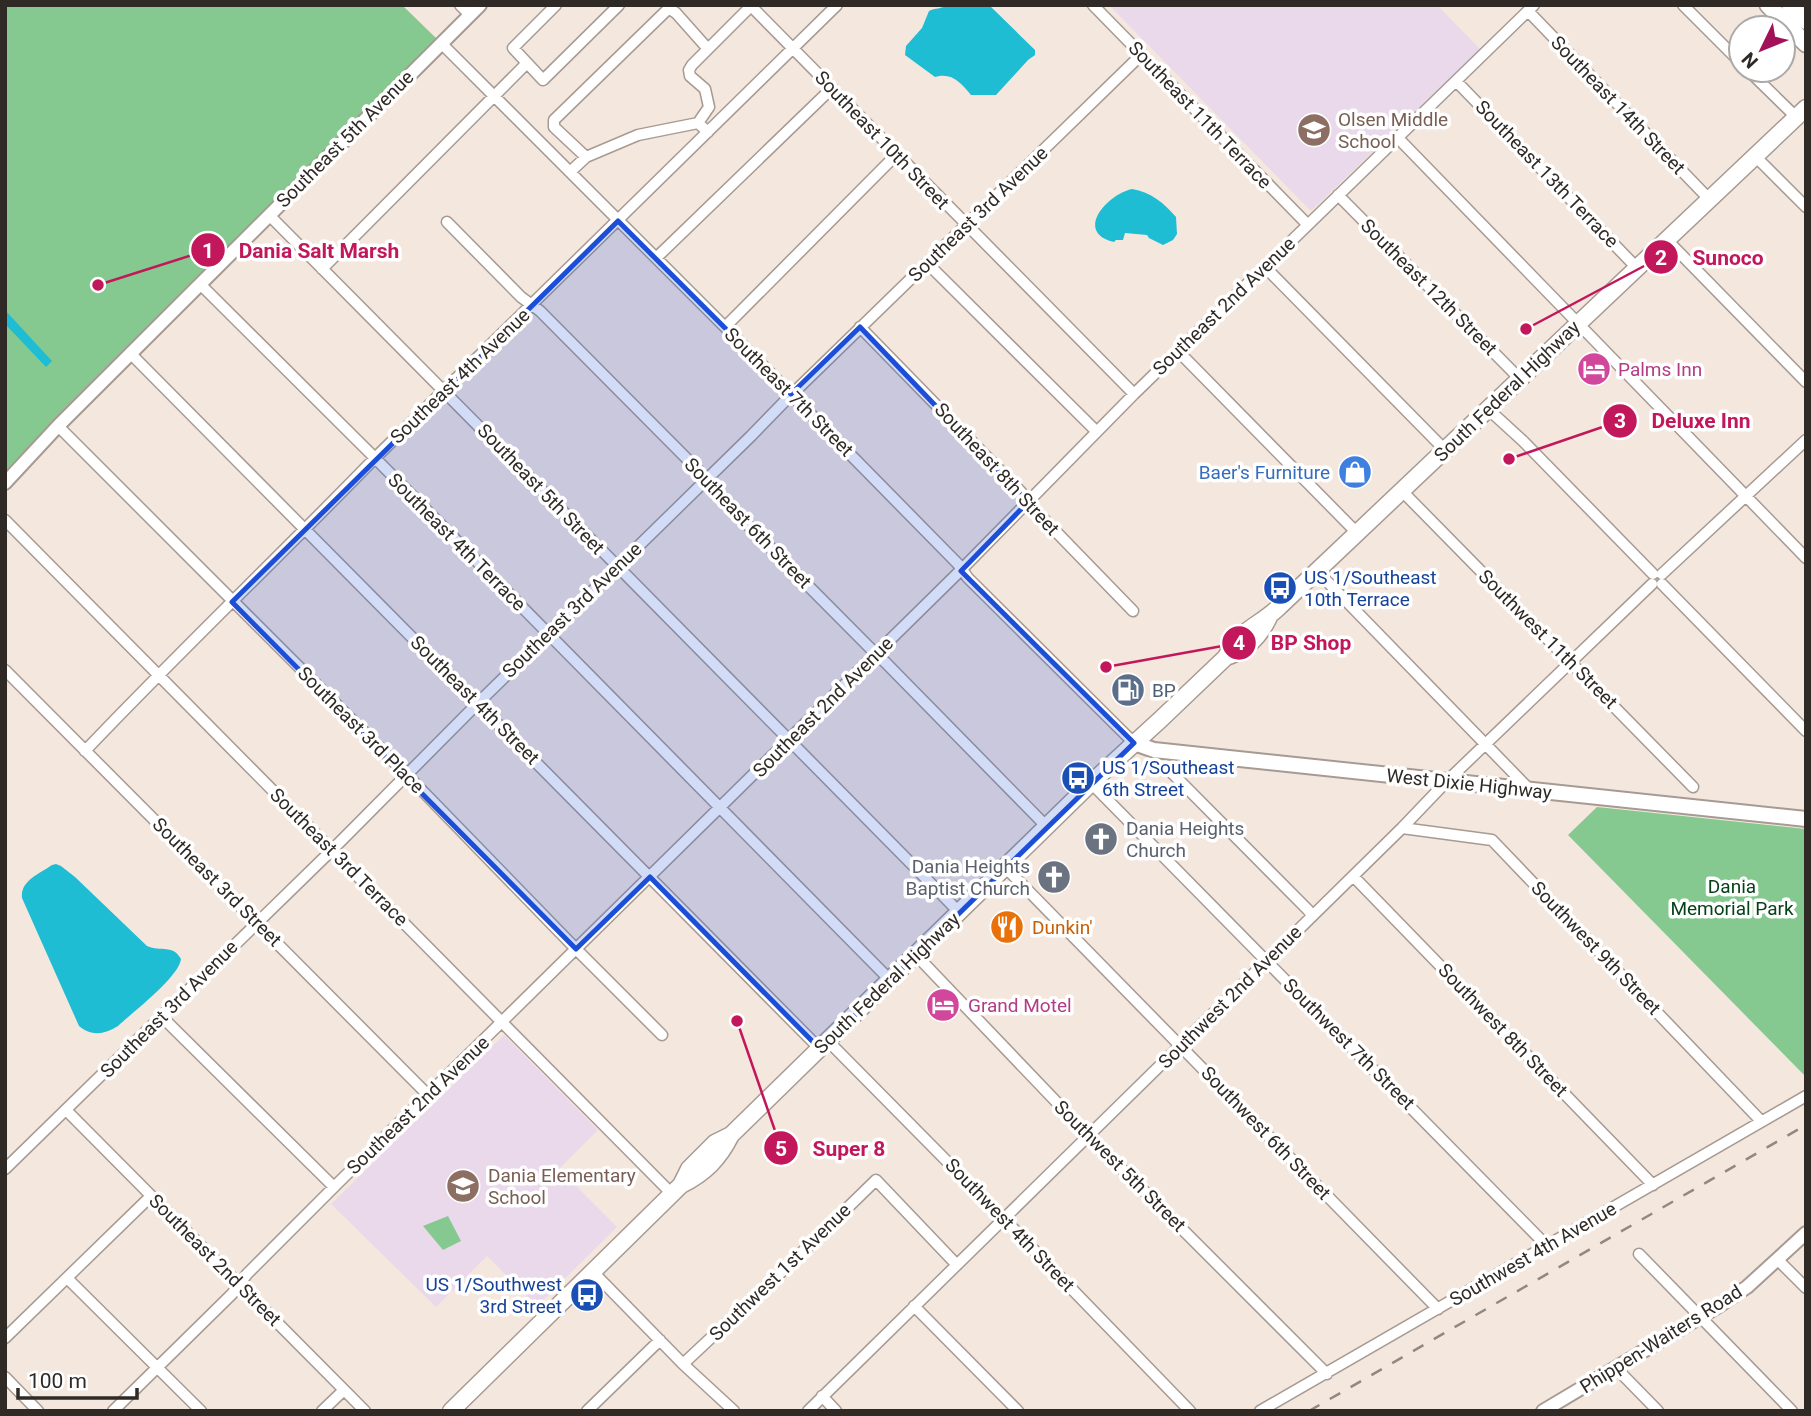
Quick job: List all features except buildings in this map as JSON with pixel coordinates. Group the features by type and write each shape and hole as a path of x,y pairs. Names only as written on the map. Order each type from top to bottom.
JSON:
{"main road":[{"path":"1768,5 1806,44"},
{"path":"1790,5 1806,21"},
{"name":"South Federal Highway","path":"451,1411 677,1189 690,1168 715,1143 732,1135 1091,783 1226,657 1241,652 1262,632 1269,617 1801,112"},
{"name":"West Dixie Highway","path":"1134,743 1154,750 1806,820"}],"street":[{"path":"460,5 470,15"},
{"name":"Southeast 5th Avenue","path":"5,483 130,353 480,5"},
{"path":"556,5 513,48 543,80 620,5"},
{"name":"Southeast 4th Avenue","path":"85,751 375,458 837,5"},
{"name":"Southeast 11th Terrace","path":"1093,5 1307,224"},
{"path":"1683,5 1727,49"},
{"path":"570,172 586,157 638,135 698,122 709,107 703,85 690,76 689,70 750,6"},
{"name":"Southeast 10th Street","path":"750,6 1134,394"},
{"name":"Southeast 2nd Avenue","path":"113,1411 232,1294 247,1274 334,1187 877,654 1096,431 1531,8"},
{"name":"Southeast 14th Street","path":"1531,8 1709,200"},
{"path":"586,157 554,127 554,120 666,11 670,9 676,13 708,49"},
{"name":"Southeast 7th Street","path":"441,44 791,394 968,578 1134,743"},
{"name":"Southeast 3rd Avenue","path":"5,1168 332,850 791,394 1142,54"},
{"path":"322,269 527,63"},
{"name":"Southeast 13th Terrace","path":"1456,81 1637,268"},
{"path":"1766,84 1801,112"},
{"path":"656,258 831,89"},
{"path":"698,122 708,132"},
{"path":"1398,138 1806,558"},
{"path":"724,327 896,155"},
{"path":"1755,156 1806,207"},
{"name":"Southeast 12th Street","path":"1338,195 1520,379"},
{"name":"Southeast 5th Street","path":"269,215 959,912"},
{"name":"Southeast 6th Street","path":"447,222 521,297 540,311 689,462 709,487 1047,827"},
{"path":"1667,240 1806,382"},
{"path":"927,263 1096,431"},
{"path":"1265,267 1445,450"},
{"name":"Southeast 4th Terrace","path":"200,284 890,980"},
{"name":"Southeast 8th Street","path":"860,327 1133,611"},
{"path":"1178,351 1357,533"},
{"name":"Southeast 4th Street","path":"130,353 650,877 824,1045"},
{"path":"1488,409 1523,441 1806,731"},
{"name":"Southeast 3rd Place","path":"58,426 662,1035"},
{"name":"Southwest 2nd Avenue","path":"807,1411 1181,1046 1446,782 1806,440"},
{"name":"Southwest 11th Street","path":"1402,491 1693,787"},
{"name":"Southeast 3rd Terrace","path":"5,520 503,1022 677,1189"},
{"path":"1317,571 1531,791"},
{"name":"Southeast 3rd Street","path":"5,670 428,1095"},
{"path":"1171,772 1312,916"},
{"name":"Southwest 7th Street","path":"1091,783 1547,1246"},
{"name":"Southwest 9th Street","path":"1402,828 1492,840 1761,1121"},
{"name":"Southwest 6th Street","path":"1005,867 1438,1309"},
{"name":"Southwest 8th Street","path":"1353,876 1653,1185"},
{"name":"Southwest 5th Street","path":"916,955 1088,1135 1326,1374"},
{"path":"162,1017 334,1187"},
{"name":"Southwest 4th Street","path":"824,1045 1004,1219 1190,1411"},
{"name":"Southwest 4th Avenue","path":"1260,1411 1806,1096"},
{"name":"Southeast 2nd Street","path":"66,1110 365,1411"},
{"name":"Southwest 1st Avenue","path":"683,1364 876,1180 957,1265"},
{"path":"5,1338 151,1196"},
{"name":"Phippen-Waiters Road","path":"1543,1411 1747,1287 1806,1233"},
{"path":"1639,1254 1792,1411"},
{"path":"1777,1260 1806,1288"},
{"path":"593,1272 683,1364 734,1411"},
{"path":"68,1279 201,1411"},
{"path":"914,1306 1018,1411"},
{"path":"587,1411 660,1340"},
{"path":"1616,1368 1658,1411"},
{"path":"5,1377 38,1411"},
{"path":"322,1411 344,1390"},
{"path":"822,1396 836,1411"},
{"path":"715,1411 724,1401"}],"highlighted area":[{"path":"618,221 791,394 860,327 1028,502 961,571 1134,743 820,1049 650,877 576,949 232,602"}],"shaded area":[{"name":"Olsen Middle School","path":"1109,5 1437,5 1480,49 1311,211"},
{"name":"Dania Elementary School","path":"504,1035 598,1130 559,1169 617,1227 537,1306 487,1256 436,1307 331,1204"}],"green space":[{"path":"5,5 402,5 437,39 5,475"},
{"name":"Dania Memorial Park","path":"1597,807 1806,829 1806,1077 1568,835"},
{"path":"448,1216 461,1241 443,1250 423,1226"}],"water":[{"path":"947,5 989,5 1035,50 1035,55 996,95 971,95 956,80 946,76 935,77 905,55 906,46 922,28 929,11"},
{"path":"1132,189 1157,199 1176,217 1177,234 1173,240 1163,245 1147,235 1125,233 1123,240 1114,242 1102,237 1096,230 1095,222 1105,205"},
{"path":"5,310 52,361 46,367 5,324"},
{"path":"56,864 75,877 147,946 174,951 181,959 172,975 154,994 118,1026 108,1031 94,1033 79,1026 22,898 27,882"}],"railway":[{"path":"1309,1411 1806,1125"}],"place":[{"name":"Olsen Middle School","path":"1314,130"},
{"name":"Dania Salt Marsh","path":"98,285"},
{"name":"Sunoco","path":"1526,329"},
{"name":"Palms Inn","path":"1594,369"},
{"name":"Deluxe Inn","path":"1509,459"},
{"name":"Baer's Furniture","path":"1355,472"},
{"name":"US 1/Southeast 10th Terrace","path":"1280,588"},
{"name":"BP Shop","path":"1106,667"},
{"name":"BP","path":"1128,690"},
{"name":"US 1/Southeast 6th Street","path":"1078,778"},
{"name":"Dania Heights Church","path":"1101,839"},
{"name":"Dania Heights Baptist Church","path":"1054,877"},
{"name":"Dunkin'","path":"1007,927"},
{"name":"Grand Motel","path":"943,1005"},
{"name":"Super 8","path":"737,1021"},
{"name":"Dania Elementary School","path":"463,1186"},
{"name":"US 1/Southwest 3rd Street","path":"587,1295"}]}
